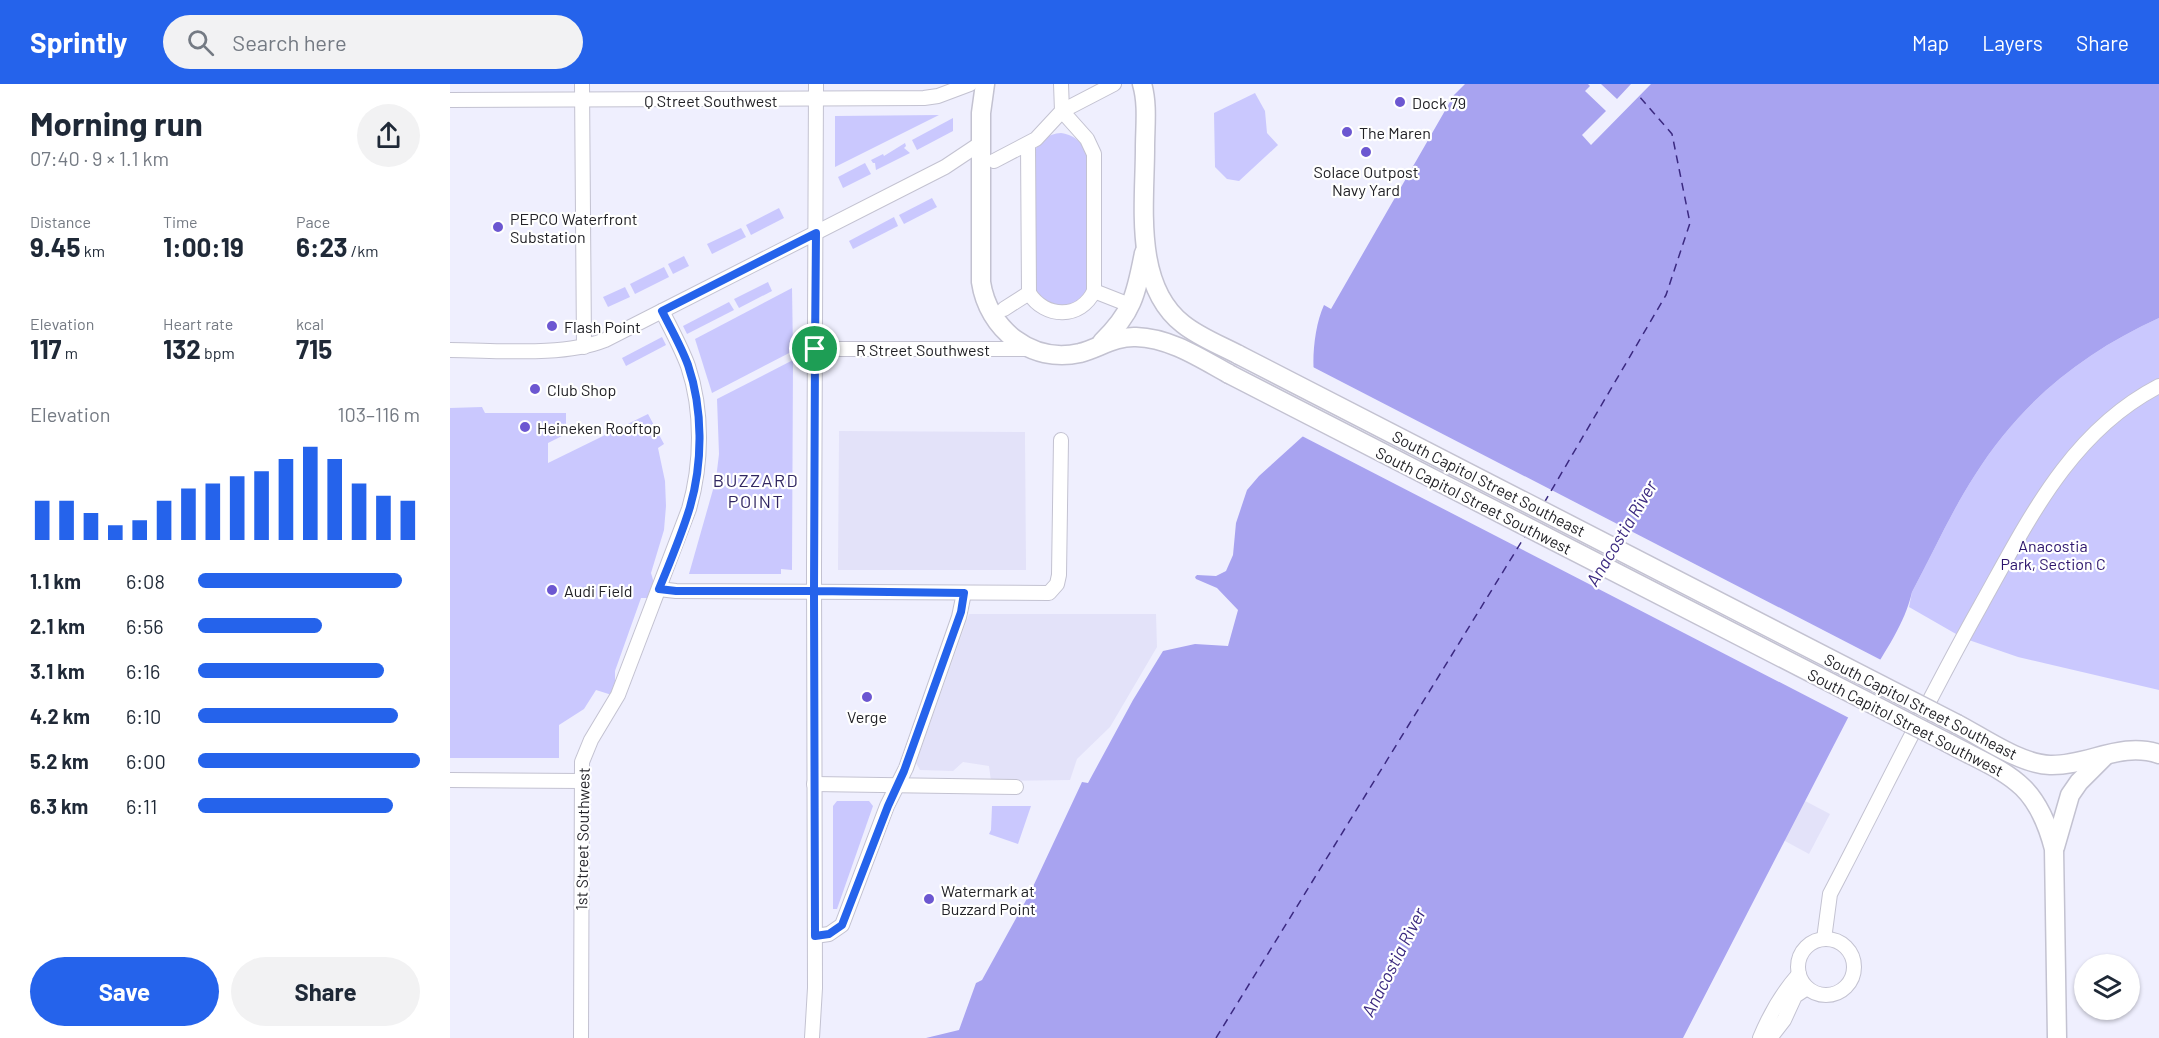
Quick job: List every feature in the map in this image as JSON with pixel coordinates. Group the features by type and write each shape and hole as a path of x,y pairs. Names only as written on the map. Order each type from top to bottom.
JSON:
{"main road":[{"name":"South Capitol Street Southwest","path":"985,84 981,103 982,291 993,316 1014,339 1031,349 1048,354 1067,355 1126,337 1158,339 1176,346 2011,776 2042,811 2054,849 2057,1038"},
{"name":"South Capitol Street Southeast","path":"1146,88 1145,245 1156,289 1168,310 1188,328 2021,758 2036,763 2066,764 2132,749 2159,754"},
{"path":"1098,346 1119,323 1131,305 1137,288 1145,245"},
{"path":"2054,849 2070,795 2079,782 2106,754"},
{"path":"2056,1017 2066,1038"}],"street":[{"path":"582,84 584,347"},
{"path":"812,1038 815,988 816,84"},
{"name":"Q Street Southwest","path":"450,100 931,98 970,84"},
{"path":"1028,144 1029,293 1043,308 1065,313 1084,305 1094,291 1094,154 1087,139 1062,111 1061,84"},
{"path":"994,161 1028,144 1043,132 1062,111 1114,84"},
{"path":"450,350 557,350 584,347 605,340 945,167 981,143"},
{"path":"1094,291 1122,302"},
{"path":"1004,309 1029,293"},
{"name":"1st Street Southwest","path":"581,1038 581,766 585,754 618,695 693,497 697,471 699,433 697,403 691,375 662,311"},
{"name":"R Street Southwest","path":"815,349 1031,349"},
{"path":"1824,939 1830,894 1963,638 2046,492 2083,444 2116,412 2159,386"},
{"path":"659,589 676,591 1049,593 1055,588 1059,575 1061,440"},
{"path":"815,936 829,934 842,925 888,806 906,768 959,617 964,593"},
{"path":"450,780 581,781"},
{"path":"814,784 1016,787"},
{"path":"1824,939 1832,940 1846,948 1854,964 1853,972 1845,987 1830,994 1822,994 1807,988 1799,974 1800,955 1814,941 1824,939"},
{"path":"1760,1038 1770,1014 1784,991 1799,974"},
{"path":"1770,1038 1784,1020 1795,996 1807,988"}],"shaded area":[{"path":"839,431 1025,432 1026,570 838,570"},
{"path":"969,614 1156,614 1157,647 1110,727 1077,759 1070,780 991,781 989,766 963,762 953,771 920,770 916,763"},
{"path":"1752,773 1830,814 1809,854 1785,841"}],"green space":[{"path":"1255,93 1265,111 1267,133 1278,145 1239,181 1227,179 1215,167 1214,113"},
{"path":"939,115 835,167 835,116"},
{"path":"953,118 953,131 917,150 912,140"},
{"path":"1061,133 1078,141 1089,156 1090,284 1082,301 1056,309 1035,294 1034,153 1044,138"},
{"path":"905,143 904,148 910,153 876,170 875,163 871,160 883,154 884,156"},
{"path":"865,163 871,174 843,188 838,177"},
{"path":"932,198 937,207 904,224 899,215"},
{"path":"779,208 784,218 751,235 746,225"},
{"path":"894,217 898,226 853,249 849,241"},
{"path":"741,228 746,237 712,254 707,244"},
{"path":"684,256 689,266 673,274 668,264"},
{"path":"664,267 669,277 635,294 630,284"},
{"path":"768,282 772,291 739,308 734,299"},
{"path":"625,287 630,297 608,307 603,297"},
{"path":"792,288 793,351 712,393 695,339"},
{"path":"729,302 734,310 687,334 683,326"},
{"name":"Anacostia Park, Section C","path":"2159,318 2159,690 2018,657 1963,638 1909,607 1912,592 1958,503 1993,449 2012,425 2033,403 2079,364 2104,347"},
{"path":"662,337 666,345 626,366 622,358"},
{"path":"793,360 792,570 781,569 781,574 689,574 716,479 719,454 717,399"},
{"name":"Audi Field","path":"482,407 485,413 566,413 566,434 548,443 548,463 648,414 664,444 658,448 665,481 666,506 664,530 651,573 654,583 653,598 641,598 615,671 615,696 596,690 584,709 559,725 559,758 450,758 450,408"},
{"path":"837,801 869,801 873,806 837,909 833,909 833,806"},
{"path":"992,806 1031,806 1018,844 989,834"}],"water":[{"name":"Anacostia River","path":"1465,84 2159,84 2159,318 2104,347 2055,383 2012,425 1975,475 1912,592 1909,604 1888,648 1868,679 1683,1038 926,1038 959,1030 976,983 982,980 1030,893 1082,782 1088,783 1133,700 1163,651 1195,644 1228,646 1238,610 1217,588 1195,577 1197,575 1216,576 1226,571 1233,555 1236,523 1247,490 1259,476 1312,428 1323,413 1314,376 1313,358 1316,330 1324,305 1331,309 1454,95"}],"pier":[{"path":"1588,84 1601,84 1617,99 1631,84 1651,84 1591,145 1582,135 1606,111 1585,91 1590,86"},
{"path":"1311,366 1883,661 1851,719 1300,435 1320,413 1313,390"}],"ferry route":[{"path":"1544,503 1666,295 1690,223 1672,134 1639,96"},
{"path":"1216,1038 1525,536"}],"place":[{"name":"Dock 79","path":"1400,102"},
{"name":"The Maren","path":"1347,132"},
{"name":"Solace Outpost Navy Yard","path":"1366,152"},
{"name":"PEPCO Waterfront Substation","path":"498,227"},
{"name":"Flash Point","path":"552,326"},
{"name":"Club Shop","path":"535,389"},
{"name":"Heineken Rooftop","path":"525,427"},
{"name":"Audi Field","path":"552,590"},
{"name":"Verge","path":"867,697"},
{"name":"Watermark at Buzzard Point","path":"929,899"}],"district":[{"name":"BUZZARD POINT","path":"756,490"}],"route":[{"path":"815,349 814,591 964,593 963,606 906,768 888,806 842,925 829,934 815,936 814,591 659,589 693,497 698,461 699,427 697,403 688,366 662,311 816,233 815,349"}]}
